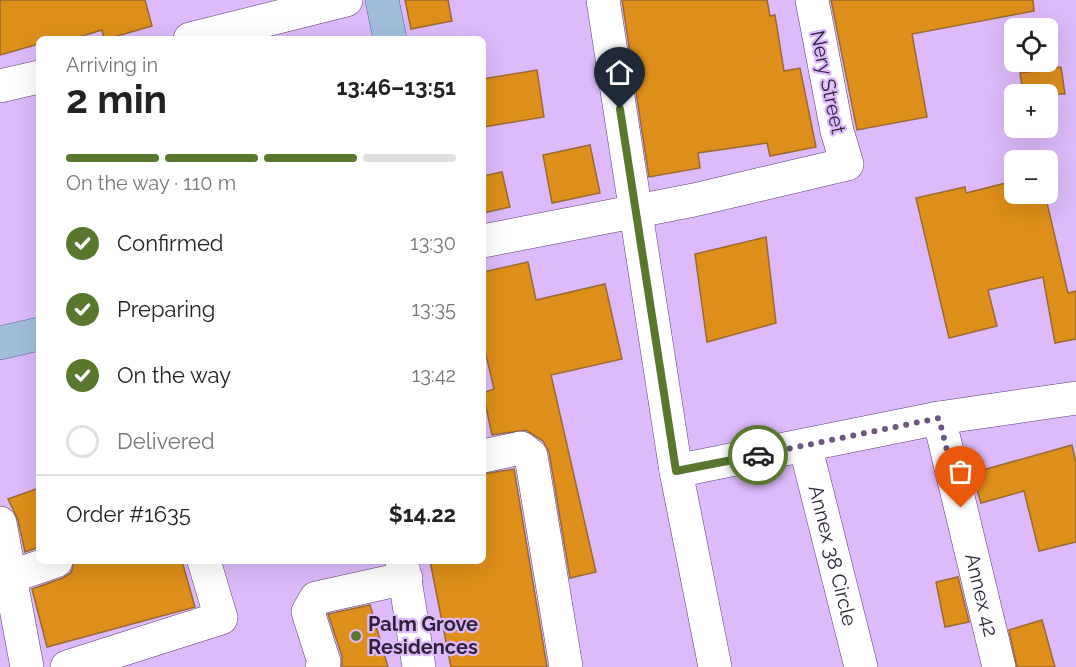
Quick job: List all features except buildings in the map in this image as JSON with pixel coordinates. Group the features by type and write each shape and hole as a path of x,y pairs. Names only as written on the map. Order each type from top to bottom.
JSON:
{"main road":[{"path":"382,0 389,36"},
{"path":"0,343 36,335"}],"street":[{"path":"202,36 346,0"},
{"path":"603,0 676,471 715,667"},
{"name":"Nery Street","path":"637,211 694,201 847,164 837,131 812,0"},
{"path":"0,86 36,78"},
{"path":"486,240 637,211"},
{"path":"676,471 939,418 1076,398"},
{"name":"Annex 42","path":"939,418 999,667"},
{"name":"Annex 38 Circle","path":"805,445 861,667"},
{"path":"486,455 521,448 531,456 566,667"},
{"path":"0,523 27,667"},
{"path":"10,577 47,564"},
{"path":"67,667 220,618 205,564"},
{"path":"322,667 324,662 308,612 310,604 316,598 404,569 419,667"}],"way so far":[{"path":"758,455 939,418 961,508"}],"place":[{"name":"Palm Grove Residences","path":"356,636"}],"route":[{"path":"620,109 676,471 758,455"}]}
